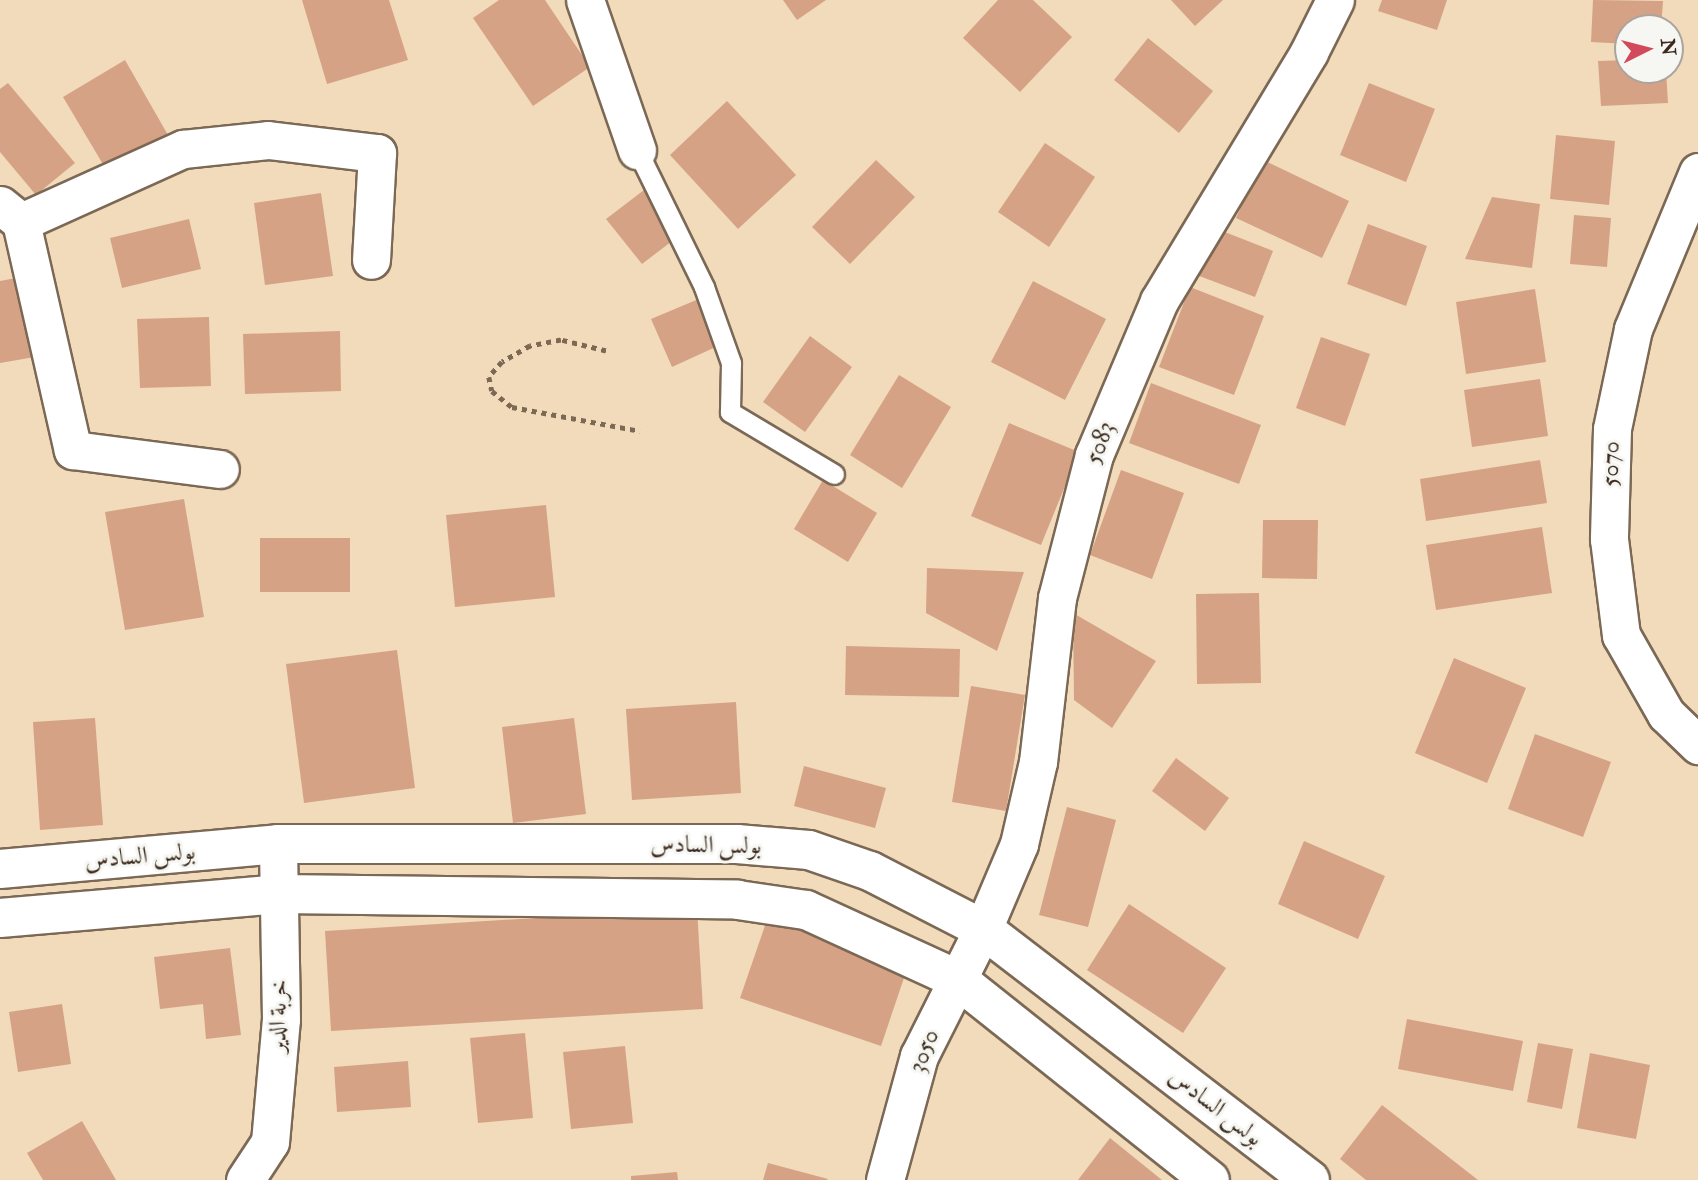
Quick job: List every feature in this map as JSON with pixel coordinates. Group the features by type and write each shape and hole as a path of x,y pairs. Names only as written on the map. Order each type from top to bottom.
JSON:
{"street":[{"path":"585,0 637,150"},
{"name":"5083","path":"984,929 1019,844 1038,762 1057,598 1094,454 1159,301 1309,52 1335,0"},
{"path":"220,468 72,450 10,214 183,149 268,140 377,153 371,260"},
{"name":"5070","path":"1698,172 1689,216 1633,329 1612,429 1609,539 1621,635 1666,714 1698,745"},
{"name":"بولس السادس","path":"0,869 278,844 737,844 809,850 870,871 984,929 1310,1180"},
{"name":"خربة الدير","path":"246,1180 270,1142 281,1019 278,844"},
{"name":"بولس السادس","path":"0,918 279,894 738,900 806,910 957,979 1210,1180"},
{"name":"3050","path":"885,1180 919,1056 984,929"}],"lane":[{"path":"637,150 704,288 732,363 730,412 834,474"}],"path":[{"path":"606,351 561,340 530,346 502,362 489,377 492,391 512,407 640,431"}],"building":[{"path":"302,0 389,0 408,60 327,84"},
{"path":"499,0 545,0 590,67 533,106 473,18"},
{"path":"783,0 826,0 797,20"},
{"path":"998,0 1033,0 1072,37 1020,92 963,38"},
{"path":"1171,0 1223,0 1195,26"},
{"path":"1382,0 1447,0 1437,30 1378,11"},
{"path":"1593,0 1663,1 1662,14 1614,14 1614,43 1591,42"},
{"path":"1148,38 1213,91 1179,133 1114,80"},
{"path":"125,60 168,135 107,171 63,97"},
{"path":"1614,60 1614,84 1667,84 1668,103 1601,106 1598,61"},
{"path":"8,83 75,163 36,195 0,152 0,89"},
{"path":"1369,83 1435,109 1406,182 1340,155"},
{"path":"727,101 796,175 738,229 670,155"},
{"path":"1556,135 1615,141 1609,205 1550,199"},
{"path":"1045,143 1095,177 1049,247 998,212"},
{"path":"876,160 915,197 850,264 812,227"},
{"path":"1263,160 1349,201 1322,258 1236,218"},
{"path":"644,190 680,235 642,264 606,219"},
{"path":"321,193 333,276 265,285 254,203"},
{"path":"1492,197 1540,204 1532,268 1465,259"},
{"path":"1574,215 1611,218 1607,267 1570,264"},
{"path":"189,219 201,269 122,288 110,238"},
{"path":"1368,224 1427,246 1406,306 1347,284"},
{"path":"1212,227 1273,251 1255,297 1194,274"},
{"path":"21,277 35,357 0,363 0,281"},
{"path":"1033,281 1106,319 1065,400 991,362"},
{"path":"1190,287 1264,316 1234,395 1159,367"},
{"path":"1535,289 1546,362 1466,374 1456,302"},
{"path":"701,298 720,345 672,367 651,319"},
{"path":"209,317 211,386 140,388 137,319"},
{"path":"340,331 341,391 245,394 243,334"},
{"path":"810,336 852,367 805,432 763,402"},
{"path":"1321,337 1370,354 1345,426 1296,408"},
{"path":"899,375 951,407 902,488 850,455"},
{"path":"1540,379 1548,436 1472,447 1464,390"},
{"path":"1151,383 1261,425 1239,484 1129,443"},
{"path":"1009,423 1079,452 1041,545 971,516"},
{"path":"1540,460 1547,503 1426,521 1420,479"},
{"path":"1121,470 1184,493 1152,579 1090,555"},
{"path":"823,480 877,513 848,562 794,529"},
{"path":"184,499 204,617 125,630 105,512"},
{"path":"546,505 555,597 455,607 446,515"},
{"path":"1263,520 1318,520 1317,579 1262,578"},
{"path":"1542,527 1552,593 1436,610 1426,545"},
{"path":"260,538 350,538 350,592 260,592"},
{"path":"927,568 1024,572 997,651 926,613"},
{"path":"1259,593 1261,683 1197,684 1196,594"},
{"path":"1073,613 1156,661 1112,728 1074,700"},
{"path":"846,646 960,649 959,697 845,695"},
{"path":"397,650 415,788 304,803 286,664"},
{"path":"1454,658 1526,688 1487,783 1415,753"},
{"path":"971,686 1025,695 1006,811 952,802"},
{"path":"736,702 741,793 632,800 626,709"},
{"path":"95,718 103,825 40,830 33,722"},
{"path":"574,718 586,814 513,823 502,727"},
{"path":"1535,734 1611,762 1583,837 1508,809"},
{"path":"1176,758 1229,798 1205,831 1152,791"},
{"path":"804,766 886,788 875,828 794,806"},
{"path":"1067,807 1116,820 1088,927 1039,915"},
{"path":"1304,841 1385,876 1358,939 1278,904"},
{"path":"1129,904 1226,968 1183,1033 1087,970"},
{"path":"697,908 703,1009 331,1031 325,931"},
{"path":"768,917 908,966 881,1046 740,998"},
{"path":"230,948 241,1035 206,1039 203,1004 160,1009 154,957"},
{"path":"62,1004 71,1064 18,1072 9,1012"},
{"path":"1407,1019 1523,1041 1513,1091 1398,1069"},
{"path":"525,1033 533,1118 478,1123 470,1038"},
{"path":"1538,1043 1573,1049 1562,1109 1527,1102"},
{"path":"625,1046 633,1123 571,1129 563,1052"},
{"path":"1590,1053 1650,1065 1636,1139 1577,1128"},
{"path":"408,1061 411,1107 337,1112 334,1067"},
{"path":"1382,1105 1478,1180 1366,1180 1340,1159"},
{"path":"82,1121 116,1180 43,1180 27,1153"},
{"path":"1110,1138 1162,1180 1078,1180"},
{"path":"768,1163 828,1179 763,1180"},
{"path":"677,1172 678,1180 631,1180 631,1176"}]}
